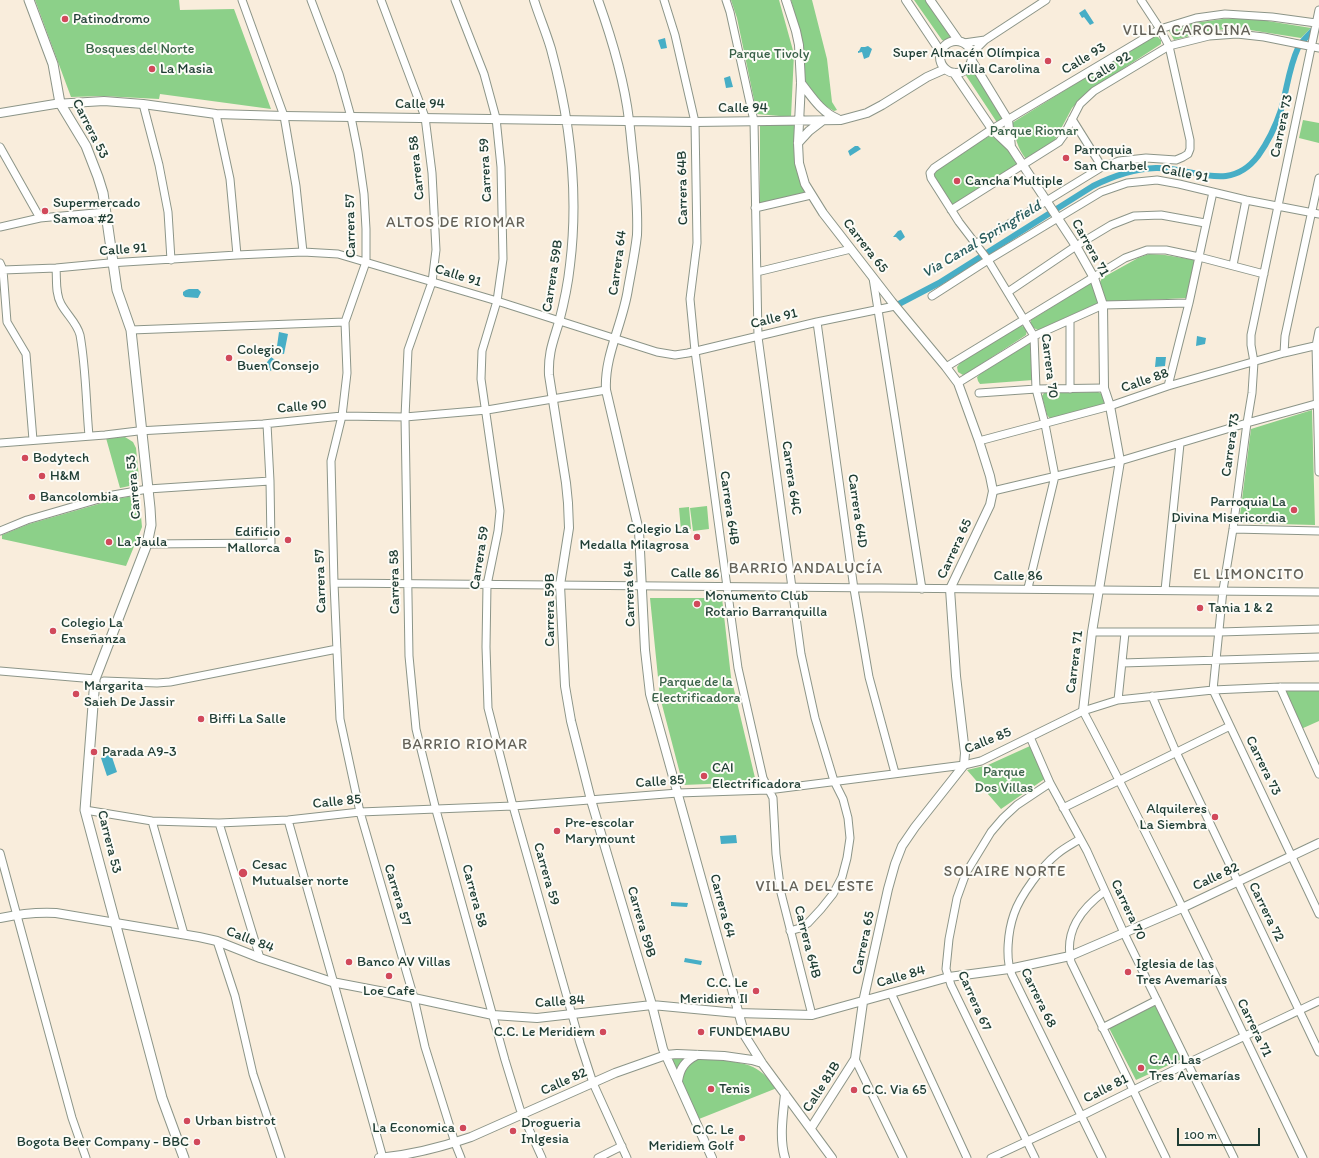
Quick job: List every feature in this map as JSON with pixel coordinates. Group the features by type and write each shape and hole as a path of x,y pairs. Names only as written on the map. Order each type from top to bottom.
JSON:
{"main road":[{"name":"Carrera 53","path":"30,0 53,64 60,103 78,131 93,161 103,193 117,290 131,330 151,525 147,544 100,680 85,810 162,1098 184,1158"}],"street":[{"path":"242,0 284,116 296,186 303,252"},
{"name":"Carrera 57","path":"311,0 339,74 351,117 364,194 366,229 366,262 346,322 347,373 342,416 331,461 334,583 340,719 360,812 414,998 425,1047 461,1158"},
{"name":"Carrera 58","path":"381,0 425,117 432,173 436,250 432,282 408,350 405,417 409,656 416,729 436,810 505,1060 522,1114 542,1158"},
{"name":"Carrera 59","path":"455,0 484,74 496,118 501,167 503,259 497,301 482,351 482,379 500,511 498,531 487,585 486,647 488,708 513,806 572,1015 593,1083 627,1158"},
{"name":"Carrera 59B","path":"534,0 551,48 566,119 573,165 574,221 568,283 559,322 550,351 549,363 568,503 568,528 560,586 564,686 571,721 591,800 666,1055 712,1158"},
{"name":"Carrera 64","path":"598,0 611,35 629,120 637,196 637,235 627,298 616,340 606,369 606,390 639,531 646,663 650,694 745,1036 762,1063 832,1158"},
{"name":"Carrera 64B","path":"664,0 675,35 695,122 697,243 690,299 695,351 738,668 763,778 773,798 776,854 781,893 812,1015"},
{"name":"Carrera 64C","path":"726,0 732,19 754,121 758,337 801,654 815,718 834,781 843,799 848,818 850,838 842,877 829,899 808,923 800,928 790,931"},
{"name":"Carrera 65","path":"786,0 799,45 801,83 798,143 801,174 811,196 895,306 946,366 958,383 979,441 993,491 990,504 950,589 956,676 965,753 964,764 915,827 902,846 895,864 863,1002 855,1059"},
{"path":"906,0 940,55"},
{"path":"930,0 972,57"},
{"path":"985,40 950,42 941,48 940,63 945,69 954,73 960,72 965,69 985,40 1046,0"},
{"path":"977,246 981,241 1048,203 1102,167 1119,161 1146,158 1176,160 1188,154 1190,149 1190,140 1169,46 1141,0"},
{"name":"Carrera 73","path":"1319,10 1313,46 1251,335 1254,362 1252,393 1223,590 1214,690 1319,914"},
{"name":"Calle 93","path":"930,173 934,168 992,129 1160,29 1196,18 1225,14 1272,17 1315,27"},
{"name":"Calle 92","path":"951,210 1058,142 1064,135 1080,104 1094,91 1169,46 1209,36 1237,34 1264,37 1313,46"},
{"name":"Calle 94","path":"927,76 940,55"},
{"name":"Carrera 71","path":"972,57 1008,120 1011,147"},
{"name":"Calle 94","path":"0,113 60,103 104,101 144,104 216,114 284,116 695,122 822,121 841,120 867,113 927,76 945,69"},
{"name":"Carrera 71","path":"954,73 992,129 1011,147 1022,166 1076,246 1094,278 1103,305 1104,388 1110,406 1120,461 1092,632 1082,711 1119,780 1303,1158"},
{"path":"801,83 826,113 841,120"},
{"path":"800,105 806,101 814,100"},
{"path":"144,104 159,165 168,212 171,260"},
{"path":"216,114 230,179 237,255"},
{"path":"1072,119 1102,167"},
{"path":"798,143 809,131 822,121"},
{"path":"0,147 40,218"},
{"name":"Carrera 70","path":"930,173 931,178 951,210 987,258 1034,336 1036,389 1046,424 1055,476 1028,588"},
{"path":"1284,353 1285,336 1319,178"},
{"name":"Calle 91","path":"932,296 987,258 1056,216 1101,192 1127,183 1157,180 1246,200 1319,214"},
{"path":"1168,386 1213,192"},
{"path":"755,208 811,196"},
{"path":"1233,265 1246,200"},
{"path":"0,227 40,218 106,212"},
{"path":"1008,292 1076,246 1111,225 1134,216 1161,215 1205,223"},
{"path":"757,272 851,249"},
{"path":"946,366 1126,258 1147,250 1166,250 1199,256 1264,274"},
{"name":"Calle 91","path":"2,267 56,268 113,263 303,252 338,254 497,301 616,340 657,352 674,355 758,337 817,322 895,306"},
{"path":"2,267 7,322 26,354 32,440"},
{"path":"56,268 57,294 61,304 77,327 80,335 89,436"},
{"path":"873,277 922,589"},
{"path":"958,383 1034,336 1103,305 1188,303"},
{"path":"1070,320 1070,389"},
{"path":"131,330 346,322"},
{"name":"Carrera 64D","path":"817,322 854,588 869,677 894,773"},
{"path":"1319,331 1317,345 1319,472"},
{"name":"Calle 88","path":"979,441 1110,406 1168,386 1317,345"},
{"path":"979,393 1036,389 1104,388"},
{"name":"Calle 90","path":"0,443 142,431 267,424 342,416 405,417 487,410 606,390"},
{"path":"993,491 1120,461 1247,423 1318,404"},
{"path":"147,544 271,543 267,424"},
{"path":"1165,590 1180,444"},
{"path":"0,531 26,520 112,495 148,489 270,481"},
{"path":"1233,529 1319,531"},
{"name":"Calle 86","path":"334,583 922,589 1028,588 1319,592"},
{"path":"1092,632 1220,632 1319,629"},
{"path":"1118,700 1126,633"},
{"path":"0,671 100,680 157,683 170,682 337,649"},
{"path":"1122,663 1319,657"},
{"path":"1280,687 1319,774"},
{"name":"Calle 85","path":"85,810 152,822 219,823 288,820 360,812 513,806 678,793 768,790 981,761 1082,711 1118,700 1214,690 1319,687"},
{"name":"Carrera 72","path":"1152,696 1176,752 1319,1052"},
{"path":"1064,808 1230,726"},
{"name":"Carrera 70","path":"1030,737 1050,783 1087,851 1124,933 1234,1158"},
{"name":"Carrera 67","path":"1035,1158 948,978 946,969 950,931 957,898 966,873 990,832 1003,818 1017,805 1050,783"},
{"path":"288,820 332,982 383,1158"},
{"path":"152,822 184,934"},
{"path":"219,823 260,958"},
{"name":"Carrera 68","path":"1080,839 1056,854 1032,881 1021,901 1014,914 1010,933 1008,949 1009,969 1102,1158"},
{"name":"Calle 82","path":"1124,933 1182,908 1319,843"},
{"path":"0,853 72,1118 86,1158"},
{"path":"1105,892 1093,900 1079,917 1070,936 1071,962 1166,1158"},
{"name":"Calle 84","path":"0,918 16,914 56,912 184,934 217,941 260,958 332,982 493,1015 537,1018 652,1005 738,1013 812,1015 948,978 1009,969 1070,956 1124,933"},
{"path":"217,941 235,996 253,1074 281,1158"},
{"path":"891,993 967,1158"},
{"path":"1102,1028 1157,1000"},
{"name":"Calle 81","path":"991,1158 1319,1001"},
{"name":"Calle 82","path":"379,1158 455,1143 593,1083 639,1064 666,1055 697,1055 742,1059 762,1063"},
{"path":"678,1081 681,1067 689,1059 697,1055"},
{"path":"855,1059 903,1158"},
{"name":"Calle 81B","path":"811,1128 855,1059"},
{"path":"785,1094 782,1124 783,1152 785,1158"},
{"path":"598,1158 622,1146"}],"green space":[{"name":"Bosques del Norte","path":"35,0 179,0 180,10 234,9 271,109 160,94 159,99 102,96 71,97"},
{"name":"Parque Tivoly","path":"731,0 779,0 794,54 791,117 757,114 737,18"},
{"path":"791,0 812,0 827,59 832,102 837,110 834,111 822,104 805,81 801,35"},
{"path":"914,0 928,0 951,36 949,38 944,41 942,40"},
{"path":"1249,18 1311,28 1301,38 1237,28 1209,31 1174,40 1169,31 1194,23 1223,19"},
{"name":"Parque Riomar","path":"1155,36 1161,40 1161,44 1089,91 1072,108 1055,140 1026,159 1018,146 1012,123"},
{"path":"974,67 1005,119 998,124 965,74"},
{"path":"1303,120 1319,123 1319,143 1299,138"},
{"path":"760,124 795,125 796,167 806,194 760,203"},
{"path":"991,135 1011,152 1017,164 952,206 933,177 938,167"},
{"path":"1149,254 1195,260 1186,298 1106,301 1100,282 1102,278 1138,258"},
{"path":"1091,283 1094,284 1099,300 1098,303 1038,330 1032,326 1031,320"},
{"path":"1020,325 1027,330 1026,335 969,372 963,375 958,372 957,367 961,362"},
{"path":"1030,343 1033,380 980,384 977,377 980,374"},
{"path":"1098,392 1104,395 1106,403 1051,420 1047,415 1042,396 1044,393"},
{"path":"1312,410 1315,525 1239,523 1251,429"},
{"path":"125,437 133,442 136,448 139,478 134,485 120,488 106,438"},
{"path":"139,495 142,527 126,566 2,539 2,535 29,524 116,499"},
{"path":"707,506 709,529 693,531 690,508"},
{"path":"689,507 691,529 681,530 679,508"},
{"name":"Parque de la Electrificadora","path":"650,598 722,598 731,677 756,782 683,785 660,697"},
{"path":"1319,689 1319,721 1301,729 1280,690"},
{"name":"Parque Dos Villas","path":"1030,746 1046,778 1001,809 967,770 988,765"},
{"path":"1158,1004 1184,1058 1136,1080 1109,1028"},
{"path":"670,1058 689,1058 745,1064 760,1071 777,1088 699,1119"}],"water":[{"path":"1085,9 1094,23 1090,25 1079,13"},
{"path":"665,38 667,48 661,49 658,40"},
{"path":"868,46 872,49 869,57 864,59 862,52 858,53 858,51 861,47"},
{"path":"730,76 733,87 726,88 724,78"},
{"path":"855,146 858,146 861,149 850,156 848,151"},
{"path":"901,230 905,237 900,241 896,237 893,237 898,231"},
{"path":"189,289 198,289 201,292 198,298 185,297 183,295 183,292"},
{"path":"279,332 288,334 284,354 276,353"},
{"path":"1197,336 1206,338 1205,344 1196,346"},
{"path":"271,357 278,362 273,366 271,371 264,366"},
{"path":"1156,357 1166,357 1165,366 1155,367"},
{"path":"111,754 117,772 107,776 101,758"},
{"path":"736,835 737,843 721,844 720,836"},
{"path":"671,902 688,903 687,907 671,906"},
{"path":"685,958 702,961 701,965 684,962"}],"waterway":[{"name":"Via Canal Springfield","path":"895,306 939,283 1093,186 1108,179 1132,171 1156,168 1210,176 1223,176 1235,174 1247,167 1258,156 1277,122 1295,55 1302,42 1316,27"}],"place":[{"name":"Patinodromo","path":"65,19"},
{"name":"Super Almacén Olímpica Villa Carolina","path":"1048,61"},
{"name":"La Masia","path":"152,69"},
{"name":"Parroquia San Charbel","path":"1066,158"},
{"name":"Cancha Multiple","path":"957,181"},
{"name":"Supermercado Samoa #2","path":"45,211"},
{"name":"Colegio Buen Consejo","path":"229,358"},
{"name":"Bodytech","path":"25,458"},
{"name":"H&M","path":"42,476"},
{"name":"Bancolombia","path":"32,497"},
{"name":"Parroquia La Divina Misericordia","path":"1294,510"},
{"name":"Colegio La Medalla Milagrosa","path":"697,537"},
{"name":"Edificio Mallorca","path":"288,540"},
{"name":"La Jaula","path":"109,542"},
{"name":"Monumento Club Rotario Barranquilla","path":"697,604"},
{"name":"Tania 1 & 2","path":"1200,608"},
{"name":"Colegio La Enseñanza","path":"53,631"},
{"name":"Margarita Saieh De Jassir","path":"76,694"},
{"name":"Biffi La Salle","path":"201,719"},
{"name":"Parada A9-3","path":"94,752"},
{"name":"CAI Electrificadora","path":"704,776"},
{"name":"Alquileres La Siembra","path":"1215,817"},
{"name":"Pre-escolar Marymount","path":"557,831"},
{"name":"Cesac Mutualser norte","path":"243,873"},
{"name":"Banco AV Villas","path":"349,962"},
{"name":"Iglesia de las Tres Avemarías","path":"1128,972"},
{"name":"Loe Cafe","path":"389,976"},
{"name":"C.C. Le Meridiem II","path":"756,991"},
{"name":"C.C. Le Meridiem","path":"603,1032"},
{"name":"FUNDEMABU","path":"701,1032"},
{"name":"C.A.I Las Tres Avemarías","path":"1141,1068"},
{"name":"Tenis","path":"711,1089"},
{"name":"C.C. Via 65","path":"854,1090"},
{"name":"Urban bistrot","path":"187,1121"},
{"name":"La Economica","path":"463,1128"},
{"name":"Drogueria Inlgesia","path":"513,1131"},
{"name":"C.C. Le Meridiem Golf","path":"742,1138"},
{"name":"Bogota Beer Company - BBC","path":"197,1142"}],"district":[{"name":"VILLA CAROLINA","path":"1187,31"},
{"name":"ALTOS DE RIOMAR","path":"456,223"},
{"name":"BARRIO ANDALUCÍA","path":"806,569"},
{"name":"EL LIMONCITO","path":"1249,575"},
{"name":"BARRIO RIOMAR","path":"465,745"},
{"name":"SOLAIRE NORTE","path":"1005,872"},
{"name":"VILLA DEL ESTE","path":"815,887"}]}
